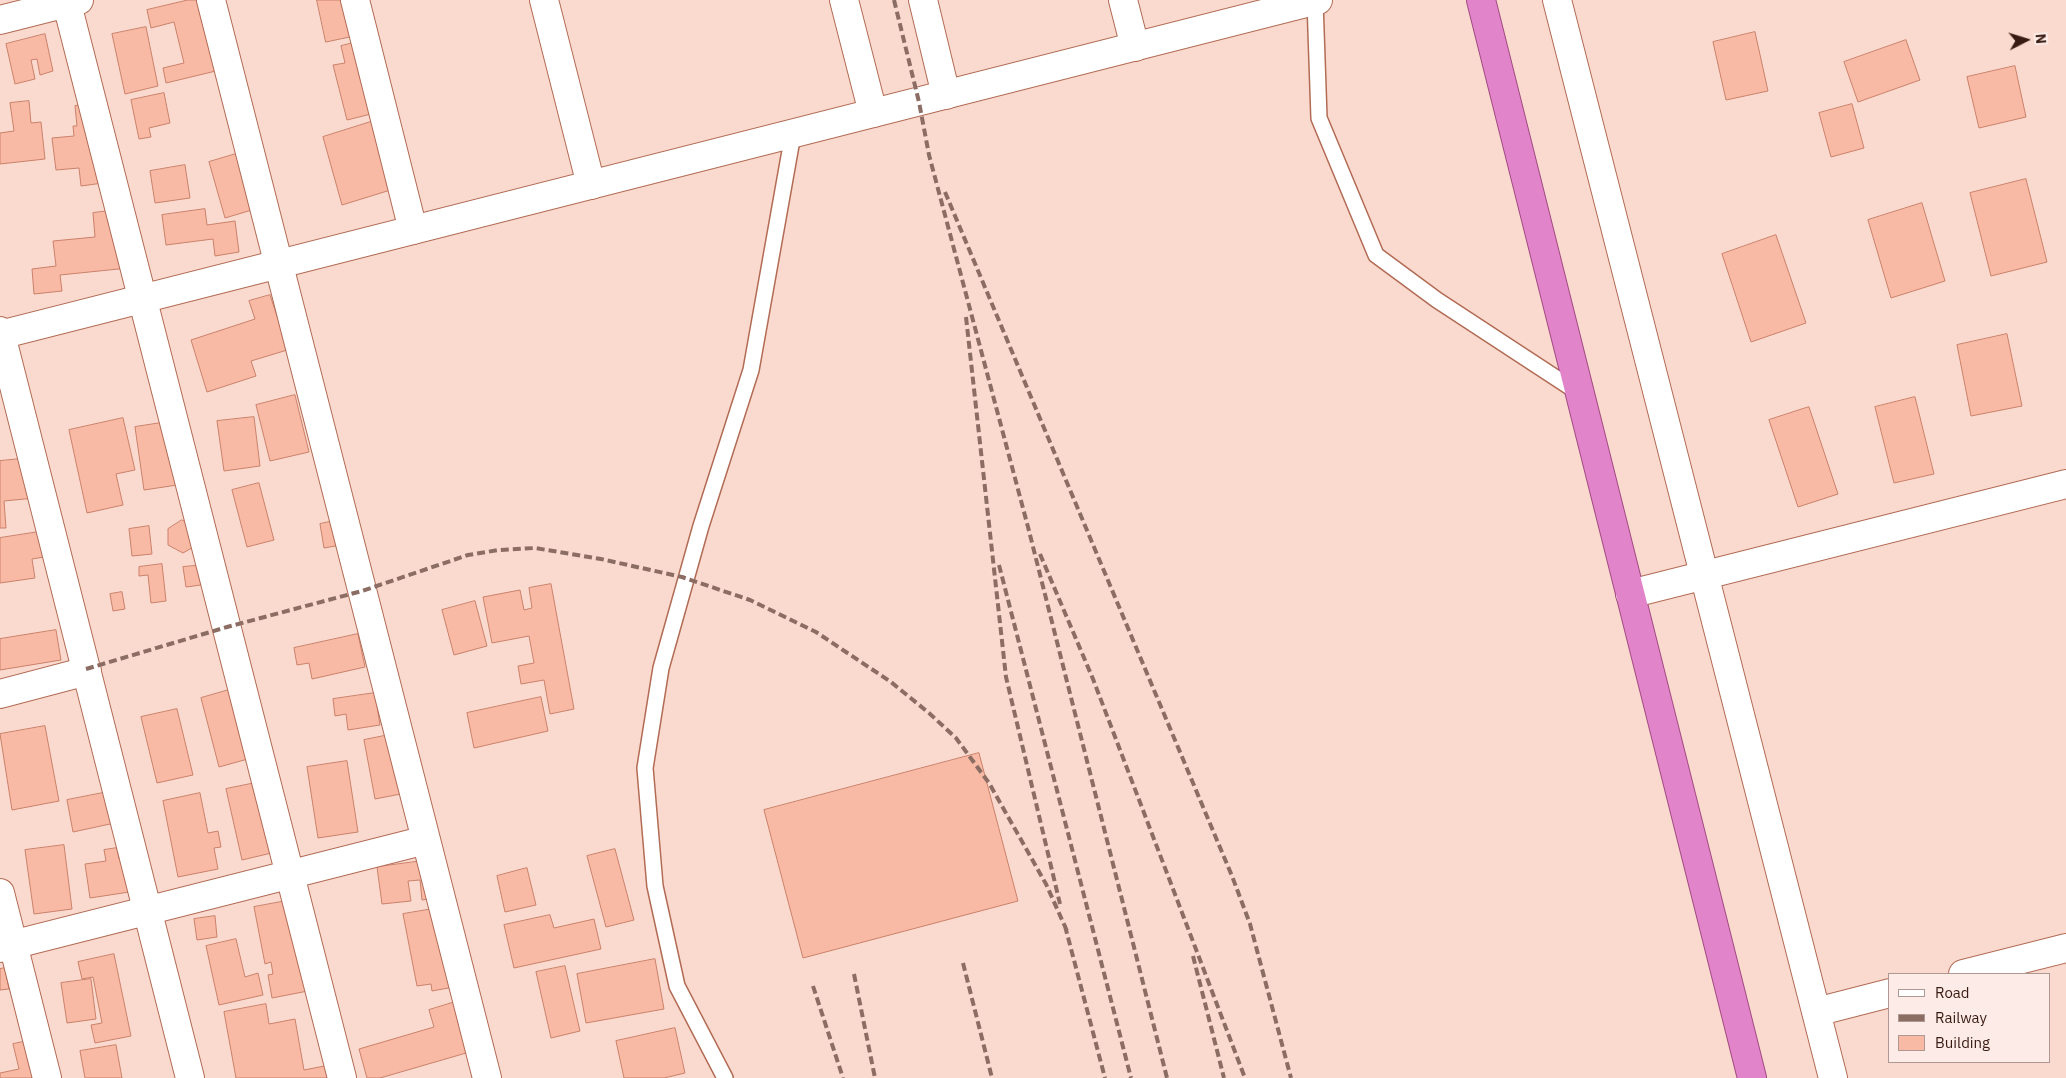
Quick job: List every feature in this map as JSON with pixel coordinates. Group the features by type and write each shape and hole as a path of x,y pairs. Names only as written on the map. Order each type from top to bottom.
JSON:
{"highway":[{"path":"1481,0 1752,1078"}],"street":[{"path":"211,0 426,840 482,1077"},
{"path":"355,0 413,230"},
{"path":"544,0 591,186"},
{"path":"844,0 873,113"},
{"path":"923,0 946,95"},
{"path":"1123,0 1135,47"},
{"path":"190,1078 0,334 143,300 1316,0"},
{"path":"1557,0 1833,1078"},
{"path":"0,20 70,1 143,300 342,1078"},
{"path":"1630,594 2066,484"},
{"path":"0,694 87,672"},
{"path":"7,946 426,840"},
{"path":"0,893 7,946 47,1078"},
{"path":"1967,973 2066,948"},
{"path":"1816,1012 1888,994"}],"lane":[{"path":"1316,0 1319,118 1376,255 1437,300 1580,394"},
{"path":"725,1078 677,986 654,886 645,768 661,668 701,526 751,370 793,134"}],"building":[{"path":"188,0 204,0 220,70 166,83 163,68 184,63 174,22 151,28 147,10"},
{"path":"317,0 351,0 359,35 326,42"},
{"path":"146,27 158,86 125,94 112,34"},
{"path":"1755,32 1768,91 1726,100 1713,42"},
{"path":"45,34 53,71 40,75 37,59 31,60 35,79 15,84 6,44"},
{"path":"366,40 383,111 347,120 333,65 345,63 341,46"},
{"path":"1906,40 1920,80 1858,102 1844,62"},
{"path":"2015,66 2026,117 1979,128 1967,77"},
{"path":"164,93 170,123 149,128 151,137 139,139 131,100"},
{"path":"29,101 31,123 41,122 45,159 0,164 0,133 14,131 10,103"},
{"path":"94,104 103,183 81,186 79,168 56,170 52,138 74,136 73,126 77,126 75,106"},
{"path":"1852,104 1864,148 1831,157 1819,113"},
{"path":"377,120 397,188 342,205 323,137"},
{"path":"246,151 262,207 225,218 209,162"},
{"path":"185,165 190,198 155,203 150,171"},
{"path":"2026,179 2047,262 1991,276 1970,193"},
{"path":"1922,203 1945,281 1891,298 1868,220"},
{"path":"205,209 207,225 235,221 239,252 215,256 213,239 166,245 162,215"},
{"path":"117,210 138,267 60,275 62,291 34,294 32,269 56,266 53,241 95,237 93,213"},
{"path":"1776,235 1806,323 1751,342 1722,254"},
{"path":"270,295 278,319 297,313 307,344 251,361 256,376 207,392 191,340 255,319 249,301"},
{"path":"2007,334 2022,406 1971,416 1957,345"},
{"path":"295,395 309,452 270,461 256,405"},
{"path":"1915,397 1934,474 1894,483 1875,407"},
{"path":"1809,407 1838,494 1798,507 1769,420"},
{"path":"254,417 260,466 224,471 217,421"},
{"path":"123,418 135,470 116,474 123,505 87,513 69,430"},
{"path":"174,421 184,484 144,490 135,427"},
{"path":"31,458 35,498 4,501 6,528 0,528 0,461"},
{"path":"259,483 274,540 247,547 232,490"},
{"path":"343,519 347,544 324,548 320,524"},
{"path":"182,520 196,528 197,545 183,553 168,545 168,529"},
{"path":"149,526 152,554 132,556 129,529"},
{"path":"45,531 50,556 32,559 35,578 0,583 0,538"},
{"path":"162,564 166,601 151,603 148,575 139,576 139,567"},
{"path":"205,565 208,584 186,587 183,567"},
{"path":"551,584 574,709 550,714 544,680 521,684 518,666 534,663 529,636 492,643 483,597 520,590 524,610 532,608 529,588"},
{"path":"122,592 125,609 113,611 110,594"},
{"path":"475,601 487,646 454,655 442,610"},
{"path":"56,630 61,660 0,670 0,639"},
{"path":"358,634 365,667 312,679 309,663 297,665 294,648"},
{"path":"236,688 255,757 219,767 201,698"},
{"path":"375,693 380,725 348,730 346,714 335,716 333,699"},
{"path":"541,697 548,731 474,748 467,713"},
{"path":"177,709 193,775 157,783 141,717"},
{"path":"45,726 59,801 12,810 0,734"},
{"path":"399,733 411,792 375,799 364,740"},
{"path":"979,753 1018,901 803,958 764,810"},
{"path":"347,761 358,832 318,838 307,767"},
{"path":"265,781 280,851 242,860 226,789"},
{"path":"118,790 124,821 73,832 67,800"},
{"path":"200,793 208,833 218,831 221,847 214,848 218,869 178,877 163,801"},
{"path":"64,845 72,909 34,914 25,850"},
{"path":"117,848 119,859 131,858 136,891 90,898 85,864 106,861 104,850"},
{"path":"615,849 634,920 606,927 587,856"},
{"path":"438,859 442,897 422,900 420,880 408,881 411,901 382,904 377,867"},
{"path":"527,868 536,905 505,912 497,876"},
{"path":"297,899 313,990 272,998 268,975 273,974 271,962 265,964 254,907"},
{"path":"439,908 454,987 432,991 431,984 417,986 403,914"},
{"path":"550,915 554,928 594,919 601,949 514,968 504,925"},
{"path":"215,916 217,937 197,940 194,919"},
{"path":"236,939 245,977 258,973 263,995 219,1005 206,946"},
{"path":"114,954 131,1036 95,1043 91,1025 102,1023 93,977 82,979 78,962"},
{"path":"655,959 664,1009 586,1023 577,974"},
{"path":"565,966 580,1031 551,1038 536,972"},
{"path":"5,968 9,989 0,990 0,969"},
{"path":"91,979 96,1019 67,1023 61,983"},
{"path":"465,999 480,1049 380,1078 367,1078 359,1049 434,1027 429,1010"},
{"path":"266,1004 269,1024 295,1019 304,1070 340,1063 343,1078 236,1078 224,1012"},
{"path":"675,1028 685,1073 664,1078 624,1078 616,1041"},
{"path":"33,1040 42,1078 0,1078 0,1073 19,1069 13,1044"},
{"path":"116,1045 122,1078 85,1078 80,1051"}],"railway":[{"path":"894,0 919,102 929,155 1028,527 1167,1078"},
{"path":"945,192 1232,876 1250,924 1291,1078"},
{"path":"966,317 1006,677 1060,904"},
{"path":"86,669 227,627 362,591 468,555 499,550 535,548 601,559 682,577 750,600 816,632 891,682 929,713 956,738 989,783 1046,884 1067,931"},
{"path":"1040,554 1093,679 1245,1078"},
{"path":"999,565 1131,1078"},
{"path":"1065,926 1105,1078"},
{"path":"1193,956 1224,1078"},
{"path":"963,963 992,1078"},
{"path":"854,974 875,1078"},
{"path":"813,986 843,1078"}]}
